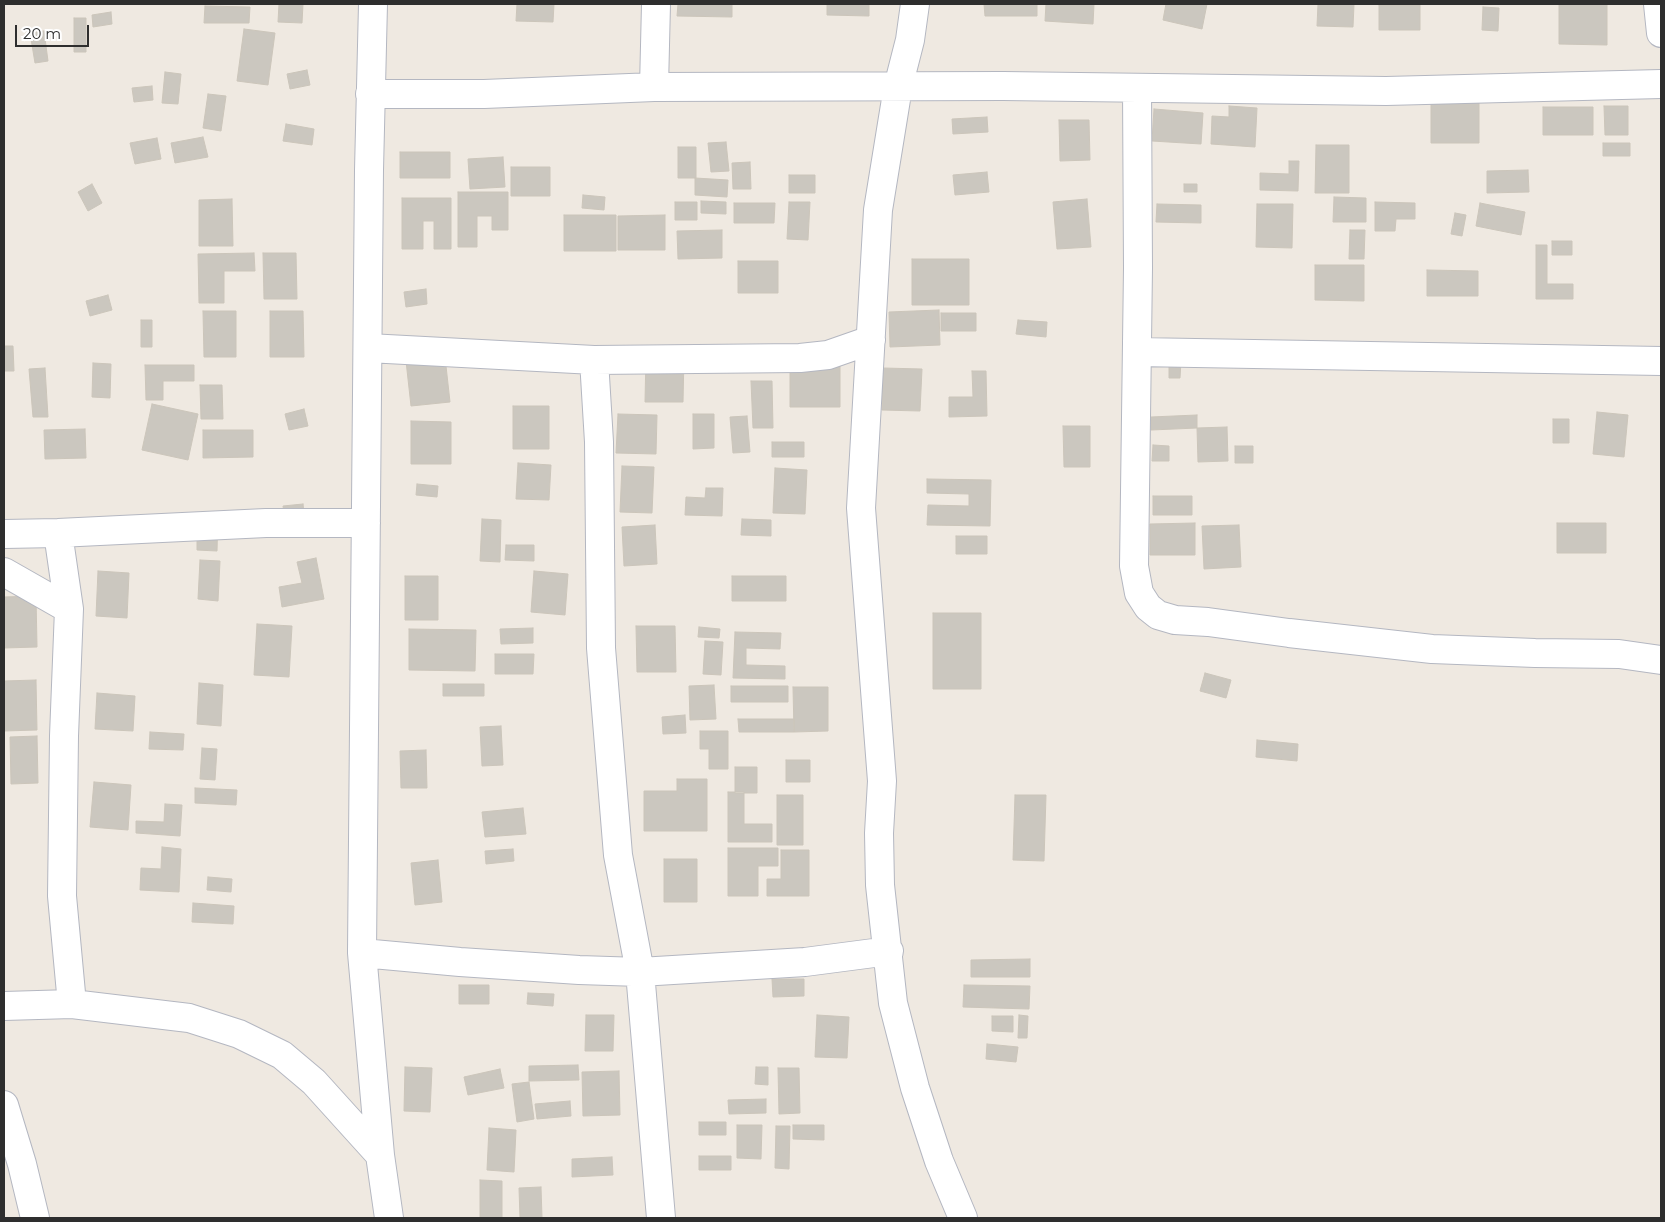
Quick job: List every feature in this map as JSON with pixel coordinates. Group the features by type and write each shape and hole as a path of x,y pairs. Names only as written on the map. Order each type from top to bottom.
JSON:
{"street":[{"path":"373,4 370,94 362,953 380,1155 389,1218"},
{"path":"654,87 656,4"},
{"path":"915,4 910,40 898,87 878,210 861,508 882,781 879,833 880,885 893,1003 915,1088 939,1161 963,1218"},
{"path":"1658,4 1661,33"},
{"path":"370,94 484,94 654,87 1003,86 1386,91 1661,84"},
{"path":"1137,88 1134,566 1139,593 1148,607 1158,615 1175,620 1208,622 1432,649 1618,654 1661,660"},
{"path":"368,348 594,360 800,358 828,355 871,340"},
{"path":"1136,352 1661,361"},
{"path":"594,360 599,442 601,648 618,855 640,972 661,1218"},
{"path":"4,534 266,523 366,523"},
{"path":"58,533 69,610 64,736 62,896 72,1004"},
{"path":"4,572 69,610"},
{"path":"362,953 560,969 640,972 805,962 888,951"},
{"path":"4,1006 72,1004 189,1018 240,1034 282,1055 314,1082 380,1155"},
{"path":"4,1105 22,1164 35,1218"}],"building":[{"path":"279,4 303,4 302,23 278,22"},
{"path":"517,4 554,4 553,22 516,21"},
{"path":"678,4 732,4 732,17 677,16"},
{"path":"827,4 869,4 869,16 827,15"},
{"path":"984,4 1037,4 1037,16 985,16"},
{"path":"1046,4 1094,4 1093,24 1045,21"},
{"path":"1166,4 1207,4 1202,29 1163,20"},
{"path":"1318,4 1354,4 1353,27 1317,26"},
{"path":"1559,4 1607,4 1607,45 1559,44"},
{"path":"1379,5 1420,5 1420,30 1379,30"},
{"path":"205,6 250,7 249,23 204,23"},
{"path":"1483,7 1499,8 1498,31 1482,30"},
{"path":"111,12 112,24 93,27 92,15"},
{"path":"74,18 86,18 86,52 74,52"},
{"path":"244,29 275,33 268,85 237,81"},
{"path":"44,31 48,61 35,63 30,33"},
{"path":"307,70 310,85 290,89 287,74"},
{"path":"165,72 181,74 178,104 162,103"},
{"path":"152,86 153,100 134,102 132,88"},
{"path":"208,94 226,96 221,131 203,128"},
{"path":"1431,102 1479,102 1479,143 1431,143"},
{"path":"1229,106 1257,108 1255,147 1211,144 1212,116 1229,117"},
{"path":"1604,106 1628,106 1628,135 1605,135"},
{"path":"1543,107 1593,107 1593,135 1543,135"},
{"path":"1154,109 1203,113 1201,144 1152,141"},
{"path":"987,117 988,132 953,134 952,119"},
{"path":"1059,120 1089,120 1090,160 1060,161"},
{"path":"286,124 314,129 312,145 283,141"},
{"path":"203,137 208,157 175,163 171,143"},
{"path":"157,138 161,159 135,164 130,143"},
{"path":"726,142 729,171 711,172 708,143"},
{"path":"1603,143 1630,143 1630,156 1603,156"},
{"path":"1316,145 1349,145 1349,193 1315,193"},
{"path":"678,147 696,147 696,178 678,178"},
{"path":"400,152 450,152 450,178 400,178"},
{"path":"503,157 505,187 470,189 468,159"},
{"path":"1289,161 1299,161 1298,191 1260,190 1260,173 1289,174"},
{"path":"750,162 751,189 733,189 732,163"},
{"path":"511,167 550,167 550,196 511,196"},
{"path":"1528,170 1529,192 1487,193 1487,171"},
{"path":"987,172 989,192 955,195 953,175"},
{"path":"789,175 815,175 815,193 789,193"},
{"path":"695,178 728,180 727,197 695,195"},
{"path":"92,184 102,203 88,211 78,192"},
{"path":"1184,184 1197,184 1197,192 1184,192"},
{"path":"458,192 508,192 508,230 492,230 492,216 477,216 477,247 458,247"},
{"path":"583,195 605,197 604,210 582,208"},
{"path":"1334,197 1366,198 1366,222 1333,222"},
{"path":"402,198 451,198 451,249 434,249 434,221 423,221 423,249 402,249"},
{"path":"232,199 233,246 199,246 199,200"},
{"path":"1087,199 1091,247 1057,249 1053,202"},
{"path":"701,201 726,202 726,214 701,213"},
{"path":"675,202 697,202 697,220 675,220"},
{"path":"789,202 810,202 808,240 787,239"},
{"path":"1375,202 1415,203 1415,219 1396,219 1395,231 1375,231"},
{"path":"734,203 775,203 774,223 734,223"},
{"path":"1480,203 1525,212 1521,235 1476,226"},
{"path":"1157,204 1201,205 1201,223 1156,222"},
{"path":"1257,204 1293,204 1292,248 1256,247"},
{"path":"1455,213 1466,215 1462,236 1451,234"},
{"path":"564,215 616,215 616,251 564,251"},
{"path":"665,215 665,250 618,250 618,216"},
{"path":"722,230 722,258 678,259 677,231"},
{"path":"1350,230 1365,230 1364,259 1349,259"},
{"path":"1552,241 1572,241 1572,255 1552,255"},
{"path":"1536,245 1547,245 1547,284 1573,284 1573,299 1536,299"},
{"path":"254,253 255,271 224,271 224,303 199,303 198,254"},
{"path":"263,253 296,253 297,299 264,299"},
{"path":"912,259 969,259 969,305 912,305"},
{"path":"738,261 778,261 778,293 738,293"},
{"path":"1315,265 1364,265 1364,301 1315,300"},
{"path":"1427,270 1478,271 1478,296 1427,296"},
{"path":"426,289 427,304 406,307 404,292"},
{"path":"108,295 112,310 90,316 86,301"},
{"path":"939,310 940,345 890,347 889,312"},
{"path":"203,311 236,311 236,357 204,357"},
{"path":"270,311 303,311 304,357 270,357"},
{"path":"941,313 976,313 976,331 941,331"},
{"path":"141,320 152,320 152,347 141,347"},
{"path":"1018,320 1047,322 1046,337 1016,334"},
{"path":"4,346 13,346 14,371 4,371"},
{"path":"646,355 684,356 683,402 645,402"},
{"path":"445,357 450,402 411,406 406,361"},
{"path":"790,361 840,361 840,407 790,407"},
{"path":"1169,361 1181,361 1180,378 1169,378"},
{"path":"93,363 111,364 110,398 92,397"},
{"path":"145,365 194,365 194,381 163,381 163,400 146,400"},
{"path":"45,368 48,417 33,417 29,369"},
{"path":"883,368 922,369 920,411 882,410"},
{"path":"972,371 986,371 987,416 949,417 949,397 973,397"},
{"path":"751,381 772,381 773,428 753,428"},
{"path":"200,385 222,385 223,419 201,419"},
{"path":"152,404 198,414 188,460 142,450"},
{"path":"513,406 549,406 549,449 513,449"},
{"path":"304,409 308,426 289,430 285,414"},
{"path":"1597,412 1628,415 1624,457 1593,454"},
{"path":"618,414 657,415 656,454 616,453"},
{"path":"693,414 714,414 714,448 693,449"},
{"path":"1197,415 1197,428 1151,430 1151,417"},
{"path":"747,416 750,452 733,453 730,417"},
{"path":"1553,419 1569,419 1569,443 1553,443"},
{"path":"411,421 451,422 451,464 411,464"},
{"path":"1063,426 1090,426 1090,467 1064,467"},
{"path":"1227,427 1228,461 1198,462 1197,428"},
{"path":"85,429 86,458 45,459 44,430"},
{"path":"203,430 253,430 253,457 203,458"},
{"path":"772,442 804,442 804,457 772,457"},
{"path":"1153,445 1169,446 1169,461 1152,461"},
{"path":"1235,446 1253,446 1253,463 1235,463"},
{"path":"518,463 551,465 549,500 516,499"},
{"path":"622,466 654,467 652,513 620,512"},
{"path":"775,468 807,470 805,514 773,513"},
{"path":"927,479 991,480 990,526 927,525 928,505 969,506 969,494 927,493"},
{"path":"417,484 438,486 437,497 416,495"},
{"path":"706,488 723,488 722,516 685,515 686,497 705,498"},
{"path":"1153,496 1192,496 1192,515 1153,515"},
{"path":"303,504 305,523 286,526 283,506"},
{"path":"197,514 218,514 217,551 197,550"},
{"path":"482,519 501,520 500,562 480,561"},
{"path":"742,519 771,520 771,536 741,535"},
{"path":"1195,523 1195,555 1150,555 1150,524"},
{"path":"1557,523 1606,523 1606,553 1557,553"},
{"path":"655,525 657,564 624,566 622,527"},
{"path":"1239,525 1241,567 1204,569 1202,526"},
{"path":"956,536 987,536 987,554 956,554"},
{"path":"506,545 534,545 534,561 505,560"},
{"path":"316,558 324,599 282,607 279,587 302,583 297,562"},
{"path":"200,560 220,561 218,601 198,599"},
{"path":"98,571 129,573 127,618 96,616"},
{"path":"534,571 568,574 565,615 531,612"},
{"path":"405,576 438,576 438,620 405,620"},
{"path":"732,576 786,576 786,601 732,601"},
{"path":"36,596 37,647 4,648 4,597"},
{"path":"933,613 981,613 981,689 933,689"},
{"path":"257,624 292,626 289,677 254,675"},
{"path":"636,626 675,626 676,672 637,672"},
{"path":"699,627 720,629 719,638 698,637"},
{"path":"533,628 533,643 501,644 500,629"},
{"path":"409,629 476,630 475,671 409,670"},
{"path":"735,632 781,633 780,649 746,648 746,665 785,666 785,679 733,678"},
{"path":"705,641 723,642 721,675 703,674"},
{"path":"495,654 534,654 533,674 495,674"},
{"path":"1205,673 1231,680 1226,698 1200,691"},
{"path":"36,680 37,730 4,731 4,681"},
{"path":"199,683 223,685 221,726 197,724"},
{"path":"443,684 484,684 484,696 443,696"},
{"path":"714,685 716,719 690,720 689,686"},
{"path":"731,686 788,686 788,702 731,702"},
{"path":"793,687 828,687 828,731 794,732"},
{"path":"97,693 135,696 133,731 95,729"},
{"path":"685,715 686,733 663,734 662,717"},
{"path":"738,719 794,719 794,732 739,732"},
{"path":"501,726 503,765 482,766 480,727"},
{"path":"700,731 728,731 728,769 709,769 709,749 700,749"},
{"path":"150,732 184,734 183,750 149,749"},
{"path":"37,736 38,783 11,784 10,737"},
{"path":"1257,740 1298,744 1297,761 1256,757"},
{"path":"202,748 217,749 215,780 200,779"},
{"path":"426,750 427,788 401,788 400,751"},
{"path":"786,760 810,760 810,782 786,782"},
{"path":"735,767 757,767 757,793 735,793"},
{"path":"677,779 707,779 707,831 644,831 644,791 677,791"},
{"path":"94,782 131,785 128,830 90,827"},
{"path":"195,788 237,790 236,805 195,803"},
{"path":"728,792 744,792 744,824 772,824 772,842 728,842"},
{"path":"777,795 803,795 803,845 777,845"},
{"path":"1015,795 1046,795 1044,861 1013,860"},
{"path":"165,804 182,805 180,836 136,833 136,821 164,822"},
{"path":"523,808 526,834 485,837 482,812"},
{"path":"162,847 181,849 179,892 140,890 141,868 161,869"},
{"path":"728,848 778,848 778,866 758,866 758,896 728,896"},
{"path":"513,849 514,861 486,864 485,851"},
{"path":"781,850 809,850 809,896 767,896 767,879 781,879"},
{"path":"664,859 697,859 697,902 664,902"},
{"path":"438,860 442,902 415,905 411,863"},
{"path":"208,877 232,879 231,892 207,890"},
{"path":"193,903 234,906 233,924 192,922"},
{"path":"1030,959 1030,977 971,977 971,960"},
{"path":"772,979 804,979 804,996 773,997"},
{"path":"459,985 489,985 489,1004 459,1004"},
{"path":"964,985 1030,986 1029,1009 963,1007"},
{"path":"528,993 554,994 553,1006 527,1004"},
{"path":"586,1015 614,1015 613,1051 585,1051"},
{"path":"817,1015 849,1017 847,1058 815,1057"},
{"path":"1019,1015 1028,1016 1027,1038 1018,1038"},
{"path":"992,1016 1013,1016 1013,1032 992,1031"},
{"path":"987,1044 1018,1047 1016,1062 986,1059"},
{"path":"578,1065 579,1080 529,1081 529,1066"},
{"path":"405,1067 432,1068 430,1112 404,1111"},
{"path":"756,1067 768,1067 768,1085 755,1084"},
{"path":"778,1068 799,1068 800,1113 779,1114"},
{"path":"500,1069 504,1088 468,1095 464,1077"},
{"path":"619,1071 620,1115 583,1116 582,1072"},
{"path":"529,1082 534,1119 517,1122 512,1084"},
{"path":"766,1099 766,1113 729,1114 728,1100"},
{"path":"570,1101 571,1116 537,1119 535,1104"},
{"path":"699,1122 726,1122 726,1135 699,1135"},
{"path":"737,1125 762,1125 761,1159 737,1158"},
{"path":"793,1125 824,1125 824,1140 793,1139"},
{"path":"776,1126 790,1126 789,1169 775,1168"},
{"path":"489,1128 516,1130 514,1172 487,1170"},
{"path":"699,1156 731,1156 731,1170 699,1170"},
{"path":"612,1157 613,1175 572,1177 572,1159"},
{"path":"480,1180 502,1181 502,1218 480,1218"},
{"path":"541,1187 542,1218 520,1218 519,1188"}]}
